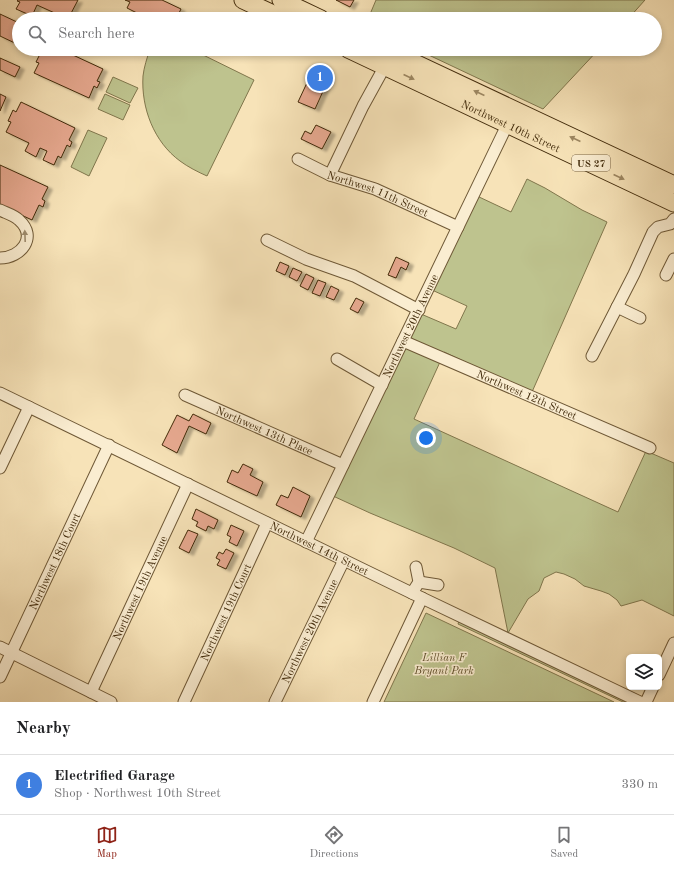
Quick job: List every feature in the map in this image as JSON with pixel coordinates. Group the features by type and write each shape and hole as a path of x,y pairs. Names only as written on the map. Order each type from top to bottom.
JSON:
{"highway":[{"path":"243,0 269,12"},
{"path":"281,0 306,12"},
{"name":"Northwest 10th Street","path":"364,56 674,185"},
{"name":"Northwest 10th Street","path":"398,56 674,203"}],"street":[{"path":"330,175 363,106 386,66"},
{"name":"Northwest 20th Avenue","path":"306,542 511,117"},
{"name":"Northwest 11th Street","path":"298,159 330,175 375,189 458,227"},
{"path":"0,210 20,220 27,233 27,239 22,249 17,254 0,258"},
{"path":"592,356 634,274 653,232 658,227 673,225"},
{"path":"267,240 306,259 354,276 419,310"},
{"path":"666,275 674,259"},
{"path":"617,307 640,318"},
{"name":"Northwest 12th Street","path":"403,341 650,448"},
{"path":"338,359 382,385"},
{"name":"Northwest 14th Street","path":"0,393 417,596 640,702"},
{"name":"Northwest 13th Place","path":"186,395 343,465"},
{"path":"0,468 29,407"},
{"name":"Northwest 18th Court","path":"0,676 109,445"},
{"name":"Northwest 19th Avenue","path":"91,692 188,484"},
{"name":"Northwest 19th Court","path":"184,702 267,523"},
{"name":"Northwest 20th Avenue","path":"275,702 344,560"},
{"path":"373,702 417,596 419,582 416,567"},
{"path":"419,582 438,585"},
{"path":"662,669 674,643"},
{"path":"0,647 111,702"},
{"path":"646,702 652,690"}],"green space":[{"path":"376,0 645,0 634,12 371,12"},
{"path":"148,56 205,56 254,80 207,176 180,161 163,144 156,134 144,100 143,73"},
{"path":"431,56 592,56 543,109"},
{"path":"113,77 138,88 130,103 106,92"},
{"path":"105,94 130,105 123,120 98,109"},
{"path":"88,130 107,138 89,176 71,167"},
{"path":"527,179 582,210 607,222 532,392 444,352 444,354 409,339 421,314 456,329 467,306 432,290 477,196 511,212"},
{"path":"405,347 440,362 414,419 618,512 646,451 674,463 674,616 642,600 621,606 617,600 609,594 584,586 575,579 556,572 544,578 539,591 528,599 508,633 495,568 454,548 333,496"},
{"name":"Lillian F Bryant Park","path":"426,613 614,702 384,702"},
{"path":"459,621 630,702 623,702 458,624"}],"building":[{"path":"78,0 72,12 52,12 37,5 34,12 23,12 16,9 20,2 17,1"},
{"path":"125,0 162,0 181,9 180,12 135,12 127,8 130,2"},
{"path":"336,0 354,0 350,7"},
{"path":"0,14 12,20 12,42 0,36"},
{"path":"39,56 75,56 103,69 97,81 100,82 97,88 94,86 89,98 34,73 39,63 36,62"},
{"path":"0,58 20,67 15,77 0,70"},
{"path":"313,70 329,78 315,109 298,102"},
{"path":"0,94 6,97 0,111"},
{"path":"21,102 75,128 69,140 72,142 70,147 67,145 61,158 58,156 54,165 43,160 47,151 40,148 36,157 25,151 29,143 6,132 11,122 8,121 13,110 16,112"},
{"path":"316,125 331,132 322,149 301,139 305,131 311,134"},
{"path":"0,165 48,187 42,199 45,201 43,207 39,205 32,220 0,205"},
{"path":"396,257 409,263 406,270 401,267 396,278 388,275"},
{"path":"280,262 289,266 285,275 276,271"},
{"path":"293,268 302,272 297,281 289,277"},
{"path":"306,274 314,278 308,290 300,286"},
{"path":"318,280 326,283 320,296 312,293"},
{"path":"331,286 339,290 334,300 326,297"},
{"path":"356,298 364,302 358,313 350,309"},
{"path":"193,414 211,423 206,434 189,426 177,453 162,445 177,415 189,421"},
{"path":"243,464 253,469 250,475 263,482 257,496 227,482 232,470 238,473"},
{"path":"293,487 310,496 301,517 276,505 281,495 288,498"},
{"path":"196,509 218,520 214,529 208,526 206,531 196,526 198,522 192,519"},
{"path":"231,525 244,531 237,546 229,542 231,537 227,535"},
{"path":"188,530 198,534 189,553 179,548"},
{"path":"226,549 234,553 226,569 217,565 220,560 216,558 219,552 223,554"}],"place":[{"name":"Electrified Garage","path":"320,78"}]}
